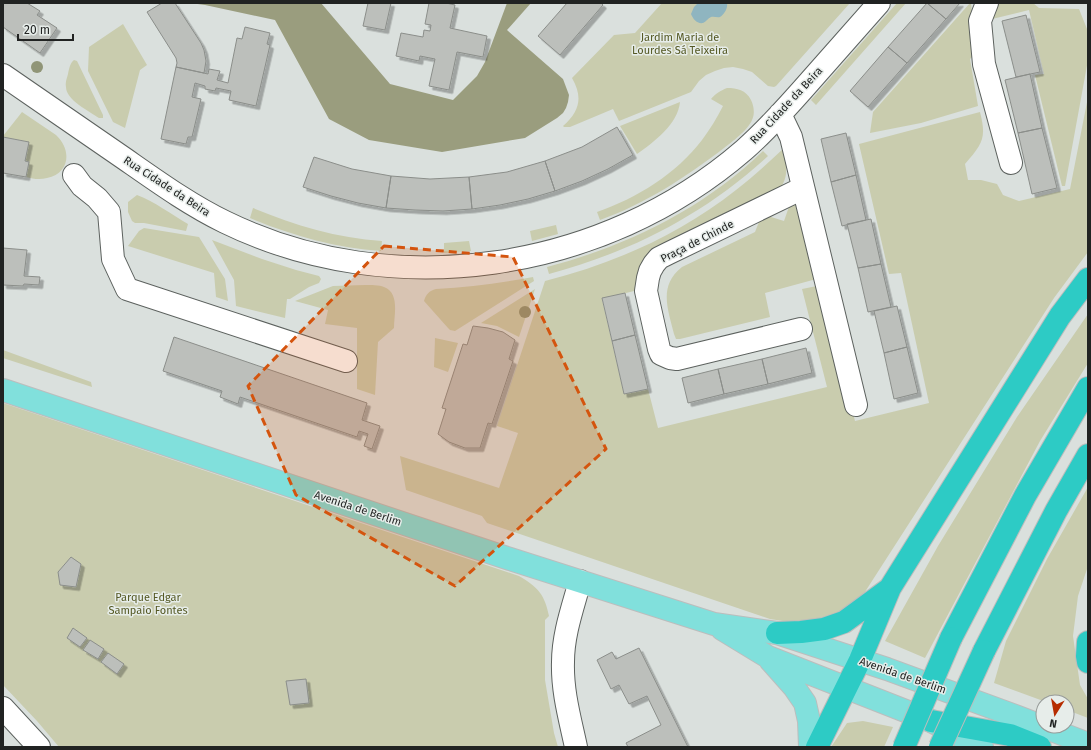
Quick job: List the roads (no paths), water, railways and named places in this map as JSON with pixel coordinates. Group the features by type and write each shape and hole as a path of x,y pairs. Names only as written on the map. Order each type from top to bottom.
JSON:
{"highway":[{"path":"817,747 860,660 890,588 1060,316 1088,279"},
{"path":"904,747 951,638 1025,496 1088,388"},
{"path":"940,747 984,651 1056,511 1088,455"},
{"path":"777,633 824,629 844,622 890,588"},
{"path":"1088,642 1088,662"},
{"path":"931,721 1010,735 1040,747"}],"main road":[{"name":"Avenida de Berlim","path":"3,390 510,559 714,624 777,633 860,660 946,690 1088,744"},
{"name":"Avenida de Berlim","path":"714,624 768,657 931,721 982,747"},
{"path":"768,657 794,687 805,703 809,721 810,747"}],"street":[{"name":"Rua Cidade da Beira","path":"3,75 178,195 207,213 269,241 301,251 361,264 402,268 457,267 505,261 556,250 617,229 655,211 686,193 710,177 769,126 879,3"},
{"path":"987,3 980,21 984,64 1011,163"},
{"path":"780,114 791,137 856,405"},
{"path":"74,175 82,186 97,198 109,212 114,260 127,289 346,360"},
{"name":"Praça de Chinde","path":"802,329 677,359 670,358 661,354 659,349 646,291 650,271 659,258 803,188"},
{"path":"576,747 564,693 563,660 567,629 580,581"},
{"path":"3,708 39,747"}],"water":[{"path":"698,3 727,3 727,8 722,16 711,17 704,22 699,23 691,14 694,7"}],"park label":[{"name":"Jardim Maria de Lourdes Sá Teixeira","path":"680,43"},
{"name":"Parque Edgar Sampaio Fontes","path":"148,603"}]}
